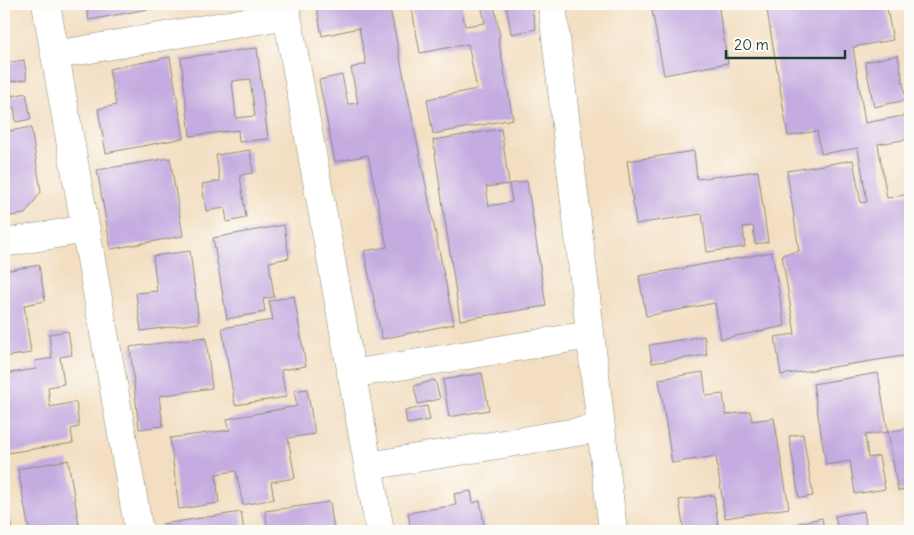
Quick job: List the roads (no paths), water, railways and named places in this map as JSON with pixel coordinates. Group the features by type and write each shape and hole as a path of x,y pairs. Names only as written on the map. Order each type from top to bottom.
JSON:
{"street":[{"path":"46,4 139,531"},
{"path":"552,4 613,531"},
{"path":"55,56 286,9 380,531"},
{"path":"4,243 86,229"},
{"path":"351,374 590,335"},
{"path":"368,466 601,428"}]}
